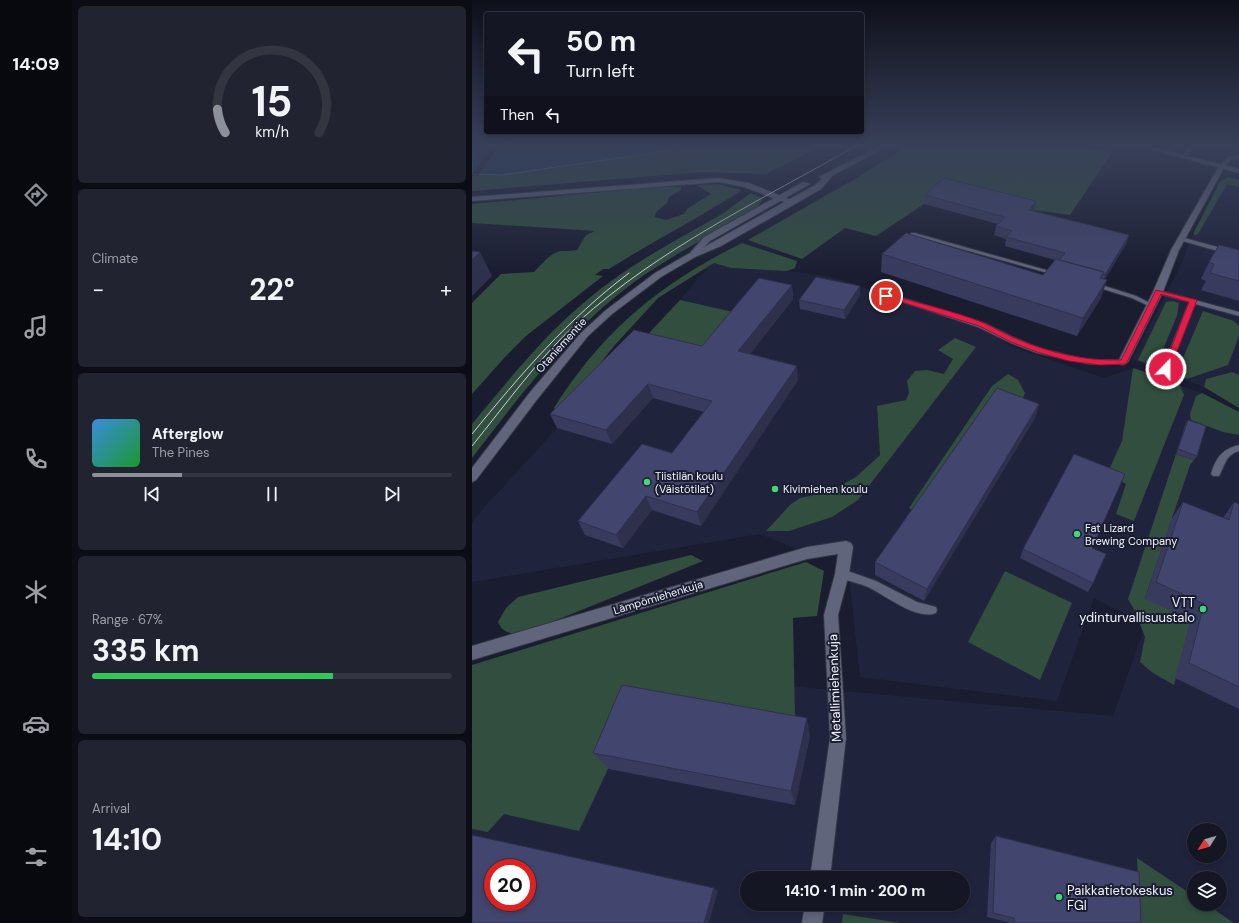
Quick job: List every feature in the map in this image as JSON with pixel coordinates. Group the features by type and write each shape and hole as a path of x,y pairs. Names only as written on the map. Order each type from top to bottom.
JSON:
{"street":[{"path":"472,199 592,189"},
{"path":"755,189 792,202"},
{"name":"Otaniementie","path":"692,254 707,239 799,189"},
{"name":"Otaniementie","path":"472,477 520,412 585,334 633,292 692,254 718,244 814,189"},
{"path":"1123,362 1152,305 1181,239 1209,189"},
{"name":"Metallimiehenkuja","path":"821,871 838,738 831,615 842,574 846,547"},
{"name":"Lämpömiehenkuja","path":"472,653 807,553 846,547"},
{"path":"812,923 814,911"}],"lane":[{"path":"913,234 1065,276"},
{"path":"1181,239 1239,255"},
{"path":"1088,283 1134,297 1152,305"},
{"path":"1158,292 1193,300 1239,314"},
{"path":"880,297 898,298 981,325 1014,341 1047,353 1089,362 1123,362"},
{"path":"1166,369 1193,300"},
{"path":"1216,474 1223,457 1231,449 1239,448"},
{"path":"842,574 871,584 912,607 922,610 932,610"}],"shaded area":[{"path":"1216,189 1239,189 1239,375 1232,372 1206,379 1204,387 1132,360 1183,261 1191,238"},
{"path":"714,263 731,268 787,271 827,276 981,325 1010,346 1104,378 1131,369 1202,393 1239,412 1239,923 472,923 472,807 637,672 1113,716 1146,624 1094,598 1057,701 860,677 846,548 807,553 760,534 472,582 472,524 474,519 557,428 680,300 697,279"}],"green space":[{"path":"472,189 495,189 472,191"},
{"path":"632,189 681,189 669,197 667,203 656,212 655,217 666,220 684,214 688,208 711,194 703,189 742,190 609,269 603,269 595,275 603,276 526,336 472,394 472,303 501,274 534,272 553,254 561,251 577,250 586,235 595,231 472,223 472,204"},
{"path":"837,189 942,189 924,204 876,236 845,228 802,259 748,240"},
{"path":"952,189 1087,189 1070,215 1034,210"},
{"path":"1216,189 1224,189 1198,234 1194,235 1194,232"},
{"path":"751,193 761,198 762,201 756,208 652,270 620,293 599,311 541,371 472,458 472,424 526,359 571,314 603,287 635,265 722,214"},
{"path":"742,243 797,261 795,268 787,271 731,268 714,263 658,298 614,346 558,417 554,408 573,380 614,332 636,311 685,275"},
{"path":"680,300 742,314 705,360 639,344"},
{"path":"1173,301 1179,303 1177,316 1156,366 1177,372 1203,311 1234,321 1239,326 1239,336 1228,365 1187,379 1138,360 1166,302"},
{"path":"955,338 976,347 858,500 832,517 789,531 766,531 791,504 800,498 829,492 856,477 880,455 877,406 906,400 909,393 907,381 915,371 927,370 944,374 953,359 938,350"},
{"path":"1133,368 1179,383 1184,395 1134,521 1116,514 1126,484 1107,474 1122,441"},
{"path":"1232,372 1239,375 1239,408 1204,387 1206,379"},
{"path":"1008,374 1018,380 1025,393 1018,410 917,513 909,508 992,386"},
{"path":"1202,393 1239,412 1239,435 1223,432 1191,420 1190,414 1196,396"},
{"path":"1176,454 1194,460 1190,465 1145,598 1191,620 1174,685 1153,673 1140,662 1145,637 1135,611 1128,599"},
{"path":"691,555 703,561 532,630 512,633 504,630 498,622 506,608 518,597"},
{"path":"806,562 824,571 817,616 793,618 795,716 711,702 641,698 579,831 504,814 488,832 472,829 472,665"},
{"path":"1005,571 1072,603 1040,680 968,642"},
{"path":"1137,858 1187,891 1187,911 1216,911 1234,923 1140,923"},
{"path":"843,914 900,923 842,923"}],"building":[{"path":"932,189 988,189 1036,201 1029,210 1129,235 1105,275 1103,274 1104,272 1059,260 1065,253 1006,237 1012,231 996,226 1005,217 925,195"},
{"path":"906,233 1043,275 1056,259 1104,272 1100,278 1107,280 1083,318 882,254"},
{"path":"1219,245 1239,250 1239,281 1210,273 1214,264 1209,262"},
{"path":"472,251 480,252 472,260"},
{"path":"816,277 860,286 844,310 799,300"},
{"path":"759,278 792,285 738,351 797,366 697,512 646,496 616,535 578,521 642,444 672,453 712,401 648,384 606,430 550,414 634,330 702,346"},
{"path":"997,388 1039,404 927,589 875,562"},
{"path":"1188,420 1206,426 1197,456 1178,449"},
{"path":"1074,454 1125,474 1092,548 1106,554 1093,583 1023,549"},
{"name":"VTT ydinturvallisuustalo","path":"1183,502 1229,520 1234,502 1239,504 1239,687 1189,663 1204,604 1156,582"},
{"path":"622,685 807,718 791,791 593,753"},
{"path":"472,835 714,888 704,923 472,923"},
{"name":"Paikkatietokeskus FGI","path":"996,836 1139,872 1141,923 1014,923 1014,918 993,913"}],"tram line":[{"path":"472,446 549,351 578,322 610,295 677,248 712,226 778,189"},
{"path":"472,434 508,390 565,329 585,309 629,273"}],"place":[{"name":"Tiistilän koulu (Väistötilat)","path":"647,482"},
{"name":"Kivimiehen koulu","path":"775,489"},
{"name":"Fat Lizard Brewing Company","path":"1077,534"},
{"name":"VTT ydinturvallisuustalo","path":"1203,609"},
{"name":"Paikkatietokeskus FGI","path":"1059,897"}],"route":[{"path":"886,296 898,298 981,325 1014,341 1040,351 1100,363 1123,362 1158,292 1193,300 1166,369"}]}
